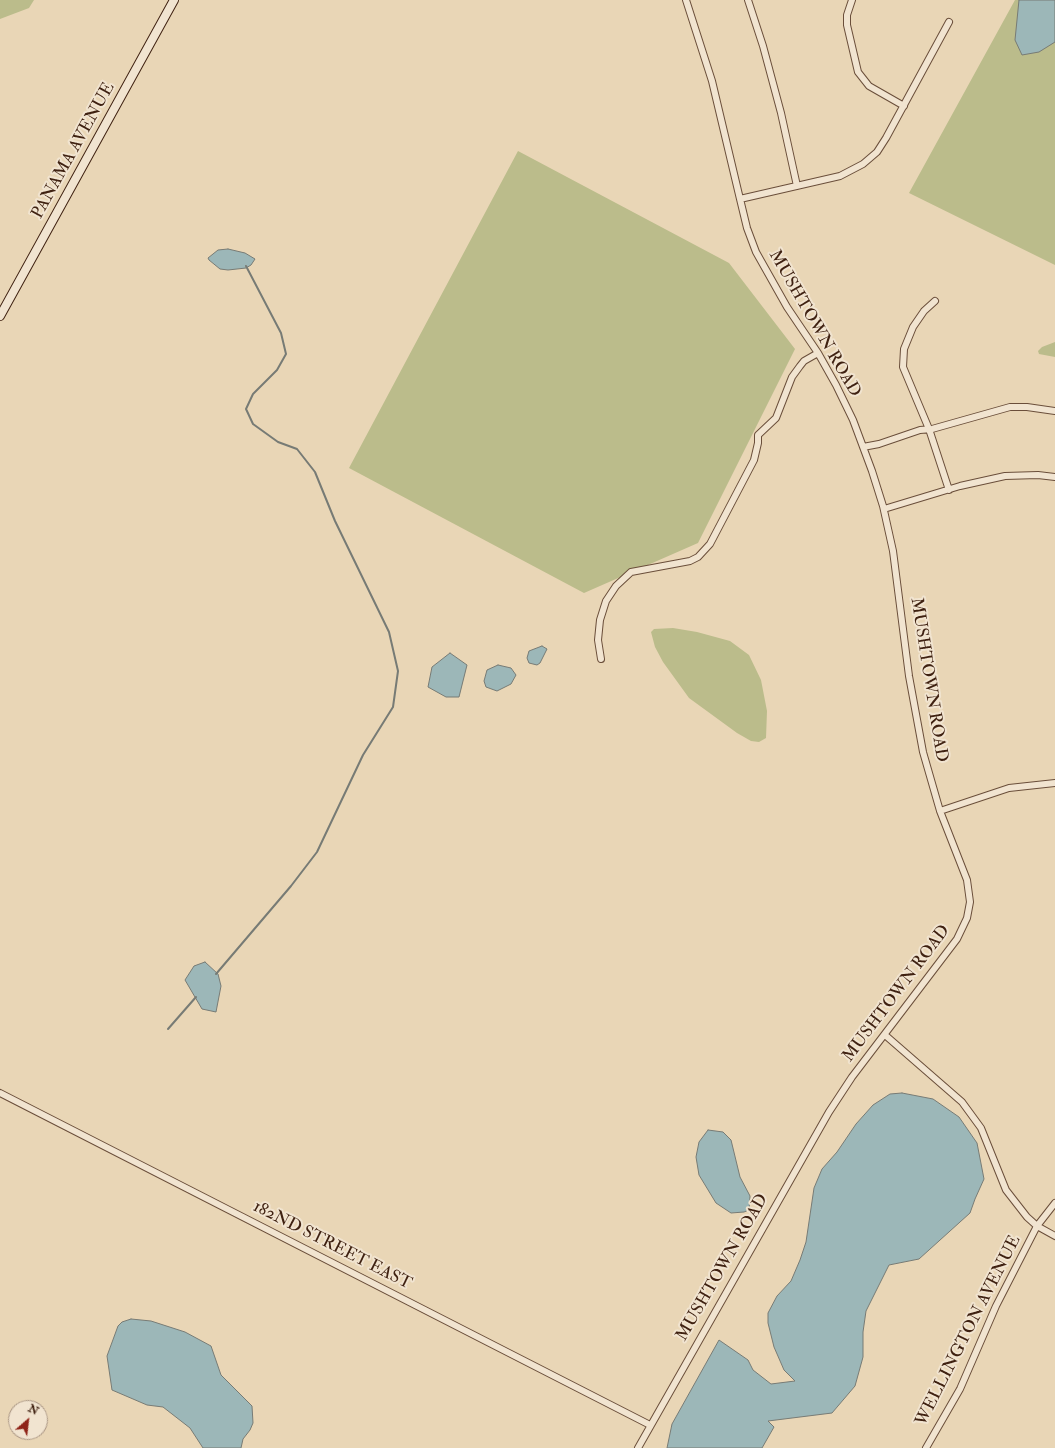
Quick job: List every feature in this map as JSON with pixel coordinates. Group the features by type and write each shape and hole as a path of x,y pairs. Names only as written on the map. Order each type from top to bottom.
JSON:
{"main road":[{"name":"PANAMA AVENUE","path":"0,316 174,0"}],"street":[{"name":"MUSHTOWN ROAD","path":"638,1448 829,1112 949,951 962,930 969,911 969,891 967,880 940,811 923,752 909,676 893,551 884,509 853,420 818,353 787,307 756,252 747,228 712,81 686,0"},
{"path":"748,0 763,46 781,113 797,186"},
{"path":"852,0 846,15 858,72 869,86 904,106"},
{"path":"740,200 840,176 863,164 877,152 904,106 949,22"},
{"path":"936,301 924,311 913,327 904,349 903,367 929,429 949,490"},
{"path":"601,659 598,640 600,620 606,601 616,586 631,572 690,561 698,557 710,544 754,460 758,443 758,435 776,418 792,377 800,366 804,361 818,353"},
{"path":"863,447 1010,407 1027,407 1055,411"},
{"path":"884,509 949,490 1005,476 1038,475 1055,477"},
{"path":"940,811 1009,788 1055,783"},
{"path":"885,1035 945,1086 967,1108 981,1128 1006,1190 1018,1207 1037,1226 1055,1236"},
{"name":"182ND STREET EAST","path":"0,1093 650,1425"},
{"name":"WELLINGTON AVENUE","path":"926,1448 960,1389 996,1306 1037,1226 1055,1203"}],"green space":[{"path":"0,0 34,0 29,8 0,19"},
{"path":"1015,0 1055,0 1055,265 909,193"},
{"path":"518,151 729,263 795,349 698,543 584,593 349,468"},
{"path":"1055,342 1055,357 1039,354 1038,351 1042,347"},
{"path":"673,628 697,632 730,641 749,655 761,680 767,711 766,738 759,742 751,741 737,733 689,698 663,662 655,647 651,632 654,629"}],"water":[{"path":"1019,0 1055,0 1055,42 1039,52 1022,55 1015,40"},
{"path":"228,249 245,253 255,259 251,265 246,268 228,270 220,269 209,260 208,258 218,250"},
{"path":"542,646 547,649 540,663 537,665 529,663 527,658 529,651"},
{"path":"450,653 467,665 459,697 446,697 428,687 432,667"},
{"path":"498,665 511,668 516,675 511,684 497,691 486,687 484,681 487,670"},
{"path":"205,962 218,974 221,986 216,1012 202,1009 185,980 194,966"},
{"path":"902,1093 933,1099 959,1117 977,1143 984,1179 970,1213 919,1259 889,1265 866,1311 863,1332 863,1357 855,1386 832,1413 768,1421 774,1427 762,1448 667,1448 672,1424 719,1340 748,1360 753,1370 771,1384 795,1381 784,1370 774,1347 768,1323 768,1313 777,1296 791,1281 800,1260 806,1242 814,1188 822,1169 837,1152 856,1124 873,1105 890,1094"},
{"path":"708,1130 723,1132 731,1140 740,1177 750,1196 749,1210 731,1213 716,1203 699,1175 696,1157 699,1142"},
{"path":"131,1319 151,1321 185,1332 211,1346 221,1375 252,1406 253,1423 243,1439 241,1448 203,1448 190,1428 163,1407 147,1405 112,1390 107,1356 118,1326 122,1322"}],"waterway":[{"path":"216,974 291,886 317,852 363,755 393,707 398,671 389,632 335,521 315,472 297,449 278,442 253,424 246,409 253,394 277,370 286,354 281,333 246,266"},
{"path":"168,1029 196,997"}]}
